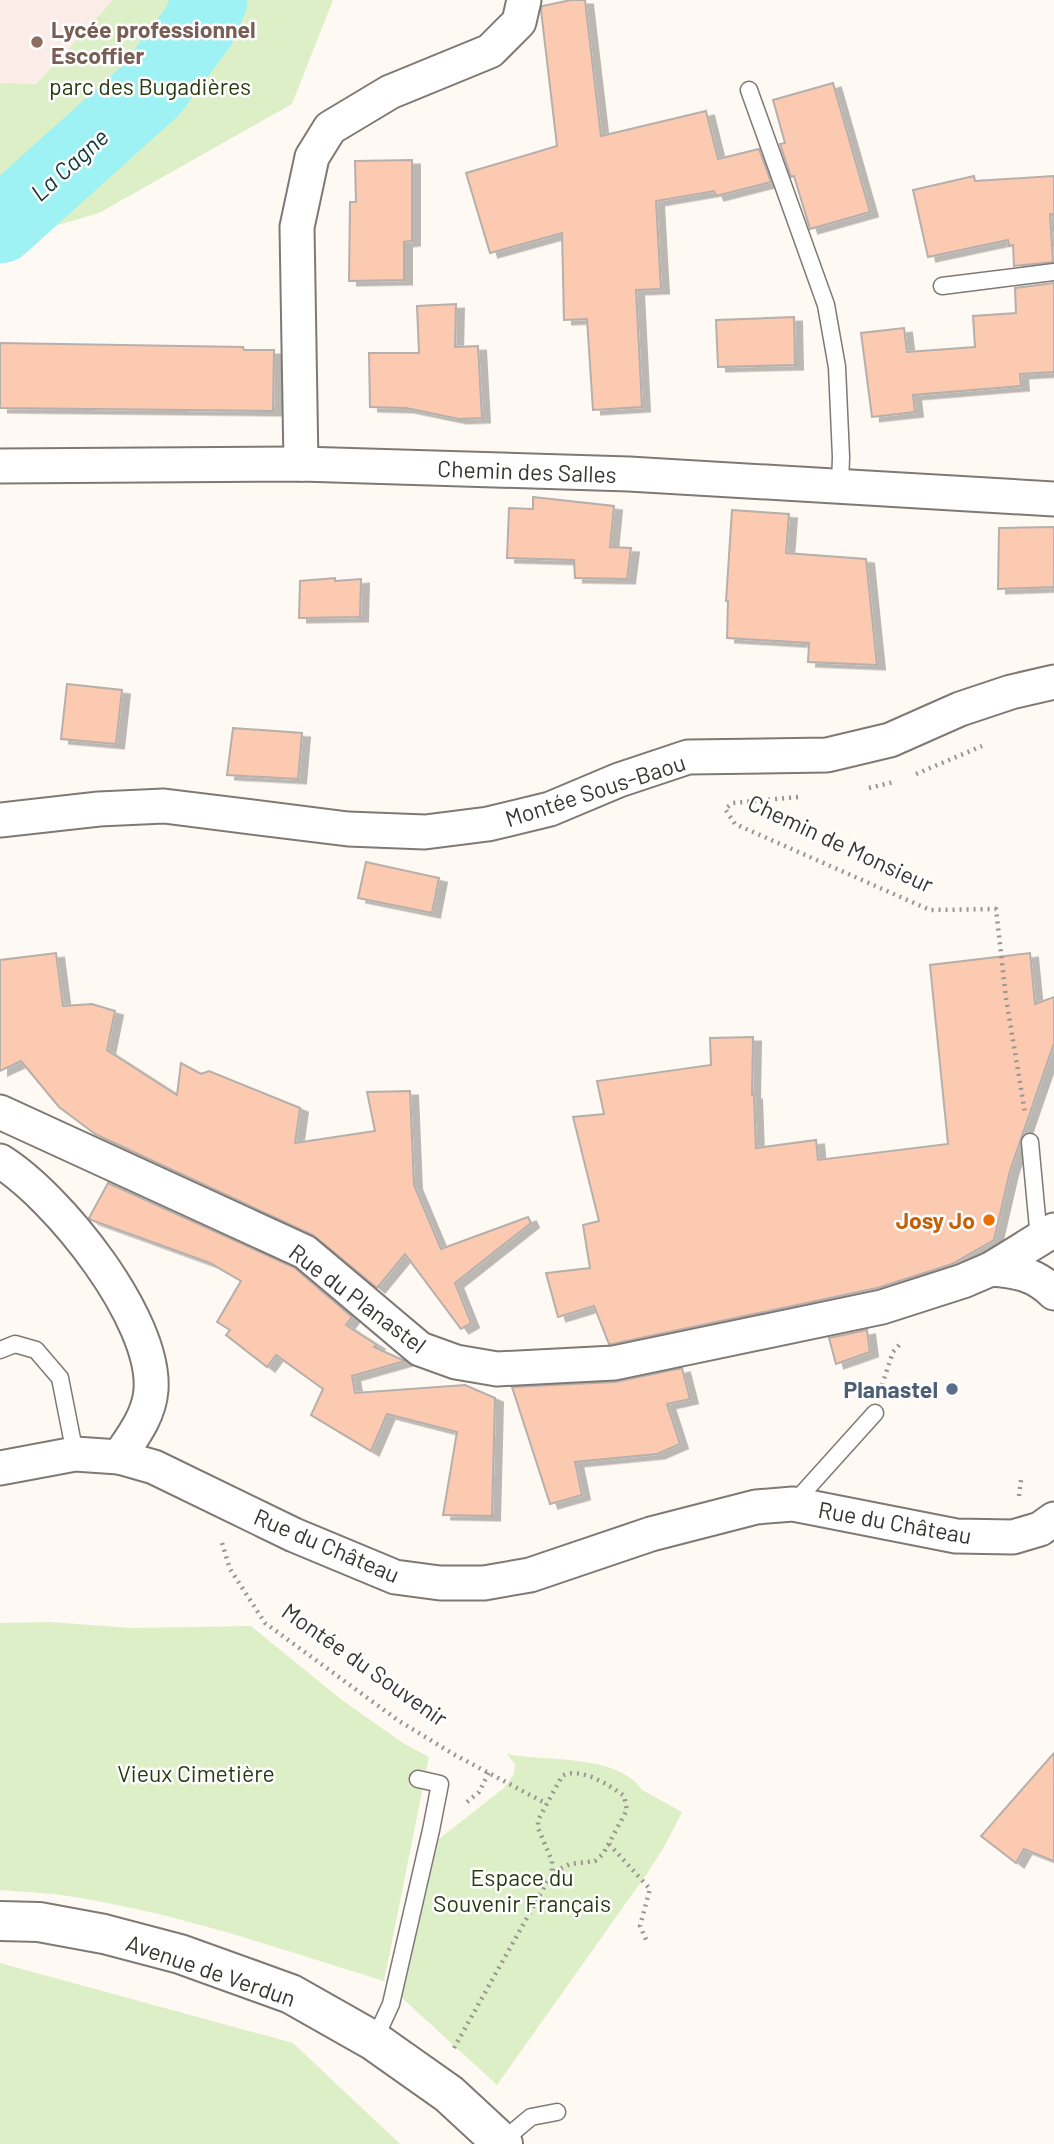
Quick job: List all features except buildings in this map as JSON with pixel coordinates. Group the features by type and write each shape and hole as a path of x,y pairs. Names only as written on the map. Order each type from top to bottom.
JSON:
{"main road":[{"name":"Avenue de Verdun","path":"0,1921 39,1922 90,1931 180,1954 291,1994 374,2041 449,2094 502,2143"}],"street":[{"path":"302,464 297,228 312,158 330,128 390,92 490,51 519,22 524,0"},
{"name":"Chemin des Salles","path":"0,466 302,464 629,474 1054,499"},
{"name":"Montée Sous-Baou","path":"0,820 99,809 164,806 348,829 425,832 488,824 550,809 619,780 688,757 827,755 890,740 960,709 1011,692 1054,682"},
{"name":"Rue du Planastel","path":"0,1112 305,1252 420,1349 456,1362 497,1369 614,1363 882,1307 963,1281 991,1269 1046,1235"},
{"path":"0,1161 17,1171 65,1218 114,1283 148,1354 151,1391 143,1422 119,1457"},
{"path":"991,1269 1022,1272 1038,1278 1054,1293"},
{"name":"Rue du Château","path":"0,1468 75,1454 119,1457 153,1467 294,1535 395,1577 440,1583 484,1583 530,1575 651,1534 756,1507 793,1504 956,1536 1013,1537 1040,1529 1054,1519"}],"lane":[{"path":"749,90 826,305 837,367 840,486"},
{"path":"942,286 1054,272"},
{"path":"1030,1142 1046,1235"},
{"path":"0,1350 16,1343 36,1350 60,1378 75,1454"},
{"path":"793,1504 875,1413"},
{"path":"374,2041 391,2004 440,1784 418,1779"},
{"path":"502,2143 531,2117 557,2112"}],"path":[{"path":"907,777 988,742"},
{"path":"861,789 896,781"},
{"name":"Chemin de Monsieur","path":"811,796 733,803 725,809 735,824 930,910 996,909 1006,998 1030,1142"},
{"name":"Montée du Souvenir","path":"230,1569 265,1623 399,1721 455,1755 547,1804"},
{"path":"482,1784 489,1772"},
{"path":"430,2081 455,2047 552,1873 570,1864 595,1861 609,1844 627,1810 624,1796 584,1774 568,1773 562,1776 538,1820 538,1828 549,1852 552,1873"},
{"path":"609,1844 650,1889 640,1926 648,1944"}],"shaded area":[{"name":"Lycée professionnel Escoffier","path":"0,0 113,0 35,84 0,83"}],"green space":[{"name":"parc des Bugadières","path":"113,0 333,0 292,104 99,213 0,242 0,83 36,84"},
{"name":"Vieux Cimetière","path":"51,1622 130,1628 251,1626 342,1700 403,1743 429,1757 384,1981 233,1934 157,1914 70,1896 0,1890 0,1623"},
{"name":"Espace du Souvenir Français","path":"507,1754 599,1764 631,1778 642,1790 682,1812 648,1872 497,2085 402,1998 439,1839 505,1787 514,1774 515,1764"},
{"path":"0,1963 293,2043 400,2144 0,2144"}],"waterway":[{"name":"La Cagne","path":"0,226 151,90 199,26 210,0"}],"place":[{"name":"Lycée professionnel Escoffier","path":"37,42"},
{"name":"Josy Jo","path":"989,1220"},
{"name":"Planastel","path":"952,1389"}]}
